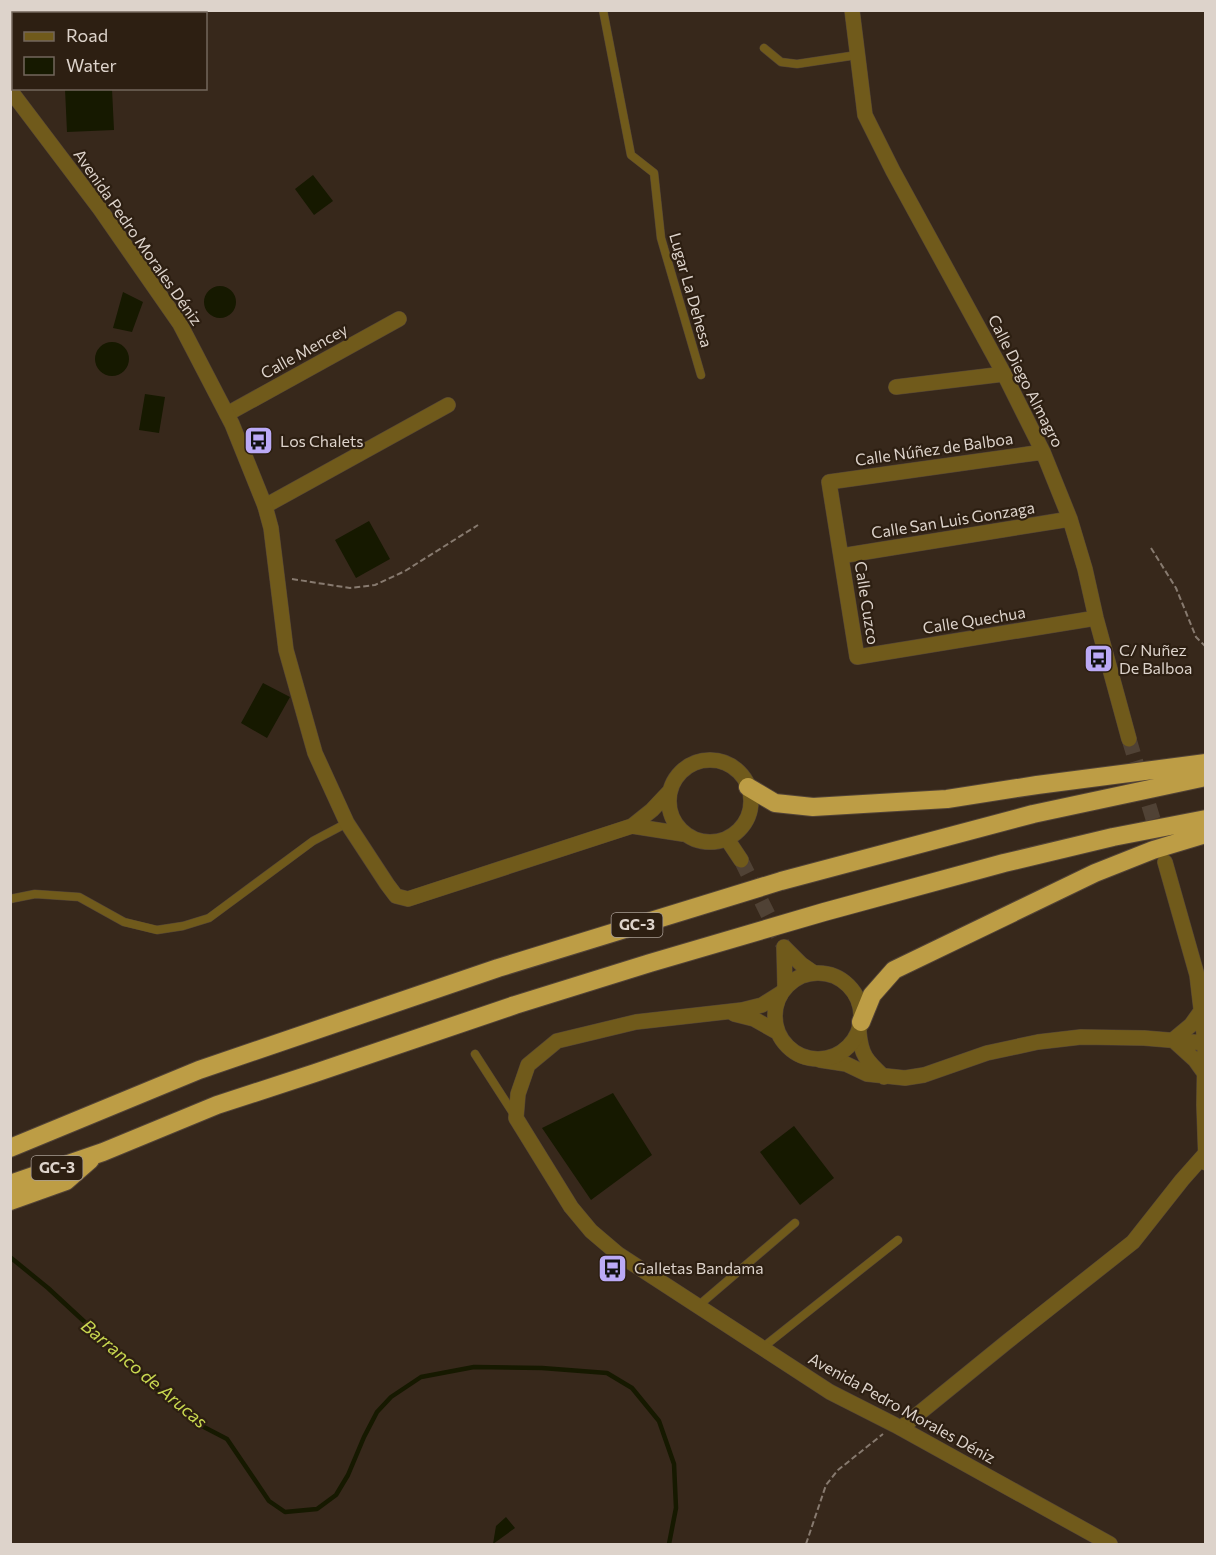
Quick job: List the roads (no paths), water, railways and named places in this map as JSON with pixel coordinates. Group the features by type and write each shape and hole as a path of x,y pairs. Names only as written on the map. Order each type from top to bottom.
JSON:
{"highway":[{"path":"748,787 775,803 813,807 947,799 1206,763"},
{"name":"GC-3","path":"10,1148 199,1070 412,996 611,933 781,881 1033,814 1206,777"},
{"name":"GC-3","path":"10,1184 99,1153 217,1105 516,1005 650,963 1004,863 1113,837 1206,819"},
{"path":"860,1027 872,995 894,970 1095,873 1153,850 1206,834"},
{"path":"10,1201 66,1181 99,1153"}],"street":[{"name":"Calle Diego Almagro","path":"852,10 865,115 893,171 1004,374 1043,452 1070,519 1085,569 1129,739"},
{"name":"Avenida Pedro Morales Déniz","path":"10,90 100,210 180,324 232,424 265,506 271,528 286,650 315,753 347,822 396,896 408,899 632,826"},
{"name":"Calle Mencey","path":"227,414 399,319"},
{"path":"896,387 1004,374"},
{"path":"265,506 448,405"},
{"name":"Calle Núñez de Balboa","path":"830,482 1043,452"},
{"name":"Calle Cuzco","path":"830,482 857,657"},
{"name":"Calle San Luis Gonzaga","path":"841,556 1070,519"},
{"name":"Calle Quechua","path":"857,657 1096,618"},
{"path":"707,760 720,761 732,766 742,775 748,787 751,799 750,811 737,832 727,839 704,843 693,840 683,834 670,815 669,792 674,780 694,763 707,760"},
{"path":"632,826 669,792"},
{"path":"632,826 683,834"},
{"path":"727,839 741,860"},
{"path":"898,1426 1133,1242 1182,1180 1205,1159 1205,1043 1197,975 1165,862"},
{"path":"814,973 784,947 783,991 776,1006 774,1019 777,1032 784,1044 794,1053 807,1059 846,1064 867,1074 905,1078 924,1075 987,1053 1038,1042 1081,1037 1144,1038 1205,1043"},
{"path":"516,1118 518,1094 528,1065 557,1041 636,1022 728,1012 762,1005 783,991 793,980 814,973 827,973 839,978 850,986 857,996 861,1008 860,1047 868,1062 884,1077"},
{"path":"1173,1040 1191,1025 1201,1011"},
{"path":"728,1012 754,1019 777,1032"},
{"path":"820,1060 843,1052 852,1043 860,1027"},
{"path":"1173,1040 1195,1060 1204,1074"},
{"name":"Avenida Pedro Morales Déniz","path":"516,1118 571,1207 591,1232 618,1254 830,1392 898,1426 1110,1545"}],"lane":[{"name":"Lugar La Dehesa","path":"603,10 631,155 654,173 661,238 701,375"},
{"path":"764,48 782,62 796,64 857,55"},
{"path":"10,899 35,894 79,897 124,922 157,930 183,926 209,918 313,841 347,822"},
{"name":"Avenida Pedro Morales Déniz","path":"475,1054 516,1118"},
{"path":"698,1306 795,1223"},
{"path":"762,1348 898,1240"}],"water":[{"path":"65,90 112,90 114,130 67,132"},
{"path":"313,175 333,201 314,215 295,189"},
{"path":"220,286 232,290 236,302 232,314 220,318 208,314 204,302 208,290"},
{"path":"123,292 143,302 132,332 113,328"},
{"path":"112,342 124,347 129,359 124,371 112,376 100,371 95,359 100,347"},
{"path":"145,394 165,397 159,433 139,430"},
{"path":"369,521 390,559 356,578 335,540"},
{"path":"263,683 290,697 267,738 241,723"},
{"path":"613,1093 652,1155 591,1200 542,1128"},
{"path":"794,1126 834,1178 800,1205 760,1152"},
{"path":"506,1517 515,1528 493,1544 496,1526"}],"waterway":[{"name":"Barranco de Arucas","path":"10,1257 48,1288 157,1389 202,1426 227,1439 269,1501 285,1512 317,1509 336,1495 348,1475 377,1412 391,1397 421,1377 474,1367 542,1368 607,1373 632,1388 659,1421 674,1464 676,1508 669,1544"}],"tunnel":[{"path":"1129,739 1159,839"},
{"path":"741,860 784,947"}],"place":[{"name":"Los Chalets","path":"259,441"},
{"name":"C/ Nuñez De Balboa","path":"1098,659"},
{"name":"Galletas Bandama","path":"613,1268"}]}
